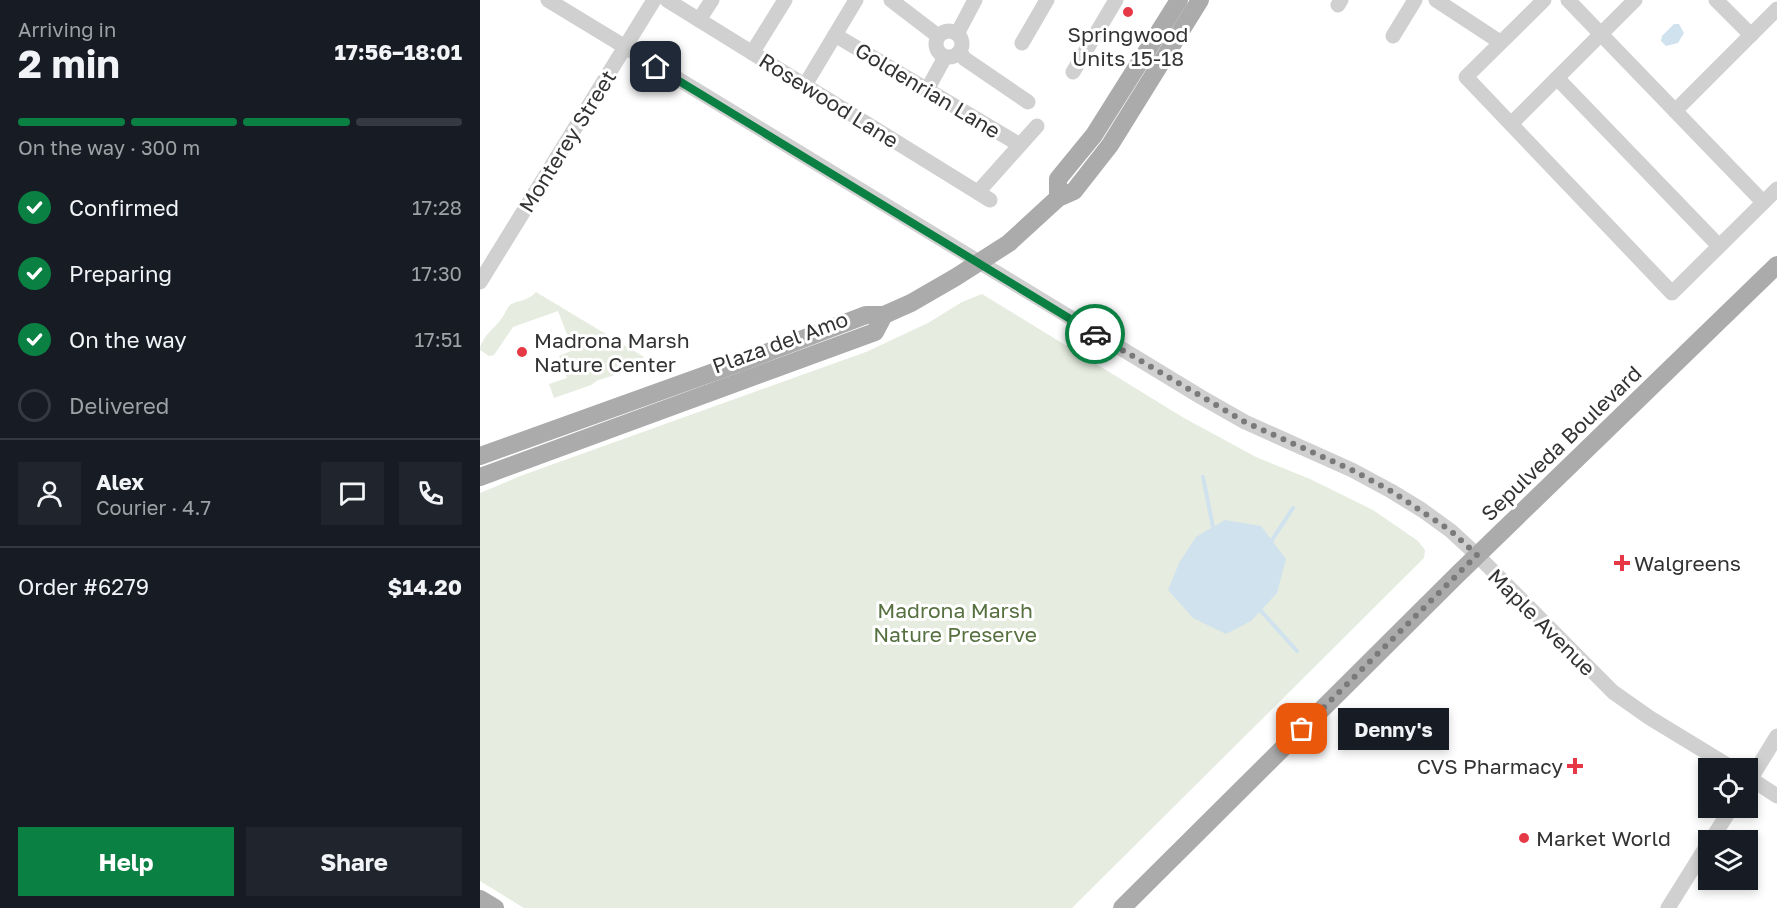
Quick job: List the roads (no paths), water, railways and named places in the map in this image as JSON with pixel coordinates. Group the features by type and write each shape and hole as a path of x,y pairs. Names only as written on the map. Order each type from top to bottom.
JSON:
{"main road":[{"path":"1058,198 1058,179 1090,140 1179,0"},
{"name":"Plaza del Amo","path":"480,477 742,371 866,315 884,315 911,303 980,263 1009,243 1058,198 1074,190 1106,150 1200,0"},
{"path":"1090,140 1106,150"},
{"name":"Sepulveda Boulevard","path":"1122,908 1477,555 1777,265"},
{"name":"Plaza del Amo","path":"480,456 545,432 742,371"},
{"path":"545,432 551,449"},
{"path":"480,899 495,908"}],"street":[{"name":"Maple Avenue","path":"548,0 1245,422 1352,470 1391,491 1451,531 1613,692 1650,718 1716,758"},
{"name":"Monterey Street","path":"480,282 654,0"},
{"name":"Rosewood Lane","path":"667,0 984,196 1020,145"},
{"path":"699,20 712,0"},
{"path":"752,53 785,0"},
{"path":"805,85 856,0"},
{"path":"891,0 938,36"},
{"path":"957,34 975,0"},
{"path":"1022,44 1047,0"},
{"path":"1073,72 1116,0"},
{"path":"1393,36 1415,0"},
{"path":"1436,0 1500,42"},
{"path":"1544,0 1466,77 1672,293 1777,189"},
{"path":"1568,0 1763,202"},
{"path":"1511,124 1635,0"},
{"path":"1716,0 1751,35"},
{"path":"1675,111 1777,9"},
{"path":"927,90 952,55 962,42 957,34 947,31 938,36 936,46 941,55 952,55 965,59 1028,102"},
{"name":"Goldenrian Lane","path":"835,35 1020,145"},
{"path":"1557,78 1719,246"},
{"path":"1020,145 1037,126"},
{"path":"1758,765 1777,736"},
{"path":"1758,786 1777,796"},
{"path":"1668,908 1698,860"}],"water":[{"path":"1674,24 1679,24 1684,33 1678,43 1666,46 1661,41 1662,36"},
{"path":"1225,520 1261,526 1286,559 1277,593 1251,621 1226,634 1193,618 1168,590 1179,563 1196,537"}],"waterway":[{"path":"1203,477 1213,527"},
{"path":"1272,540 1293,508"},
{"path":"1261,611 1297,651"}],"place":[{"name":"Springwood Units 15-18","path":"1128,12"},
{"name":"Madrona Marsh Nature Center","path":"522,352"},
{"name":"Walgreens","path":"1622,563"},
{"name":"Denny's","path":"1302,729"},
{"name":"CVS Pharmacy","path":"1575,766"},
{"name":"Market World","path":"1524,838"}],"park label":[{"name":"Madrona Marsh Nature Preserve","path":"955,622"}]}
